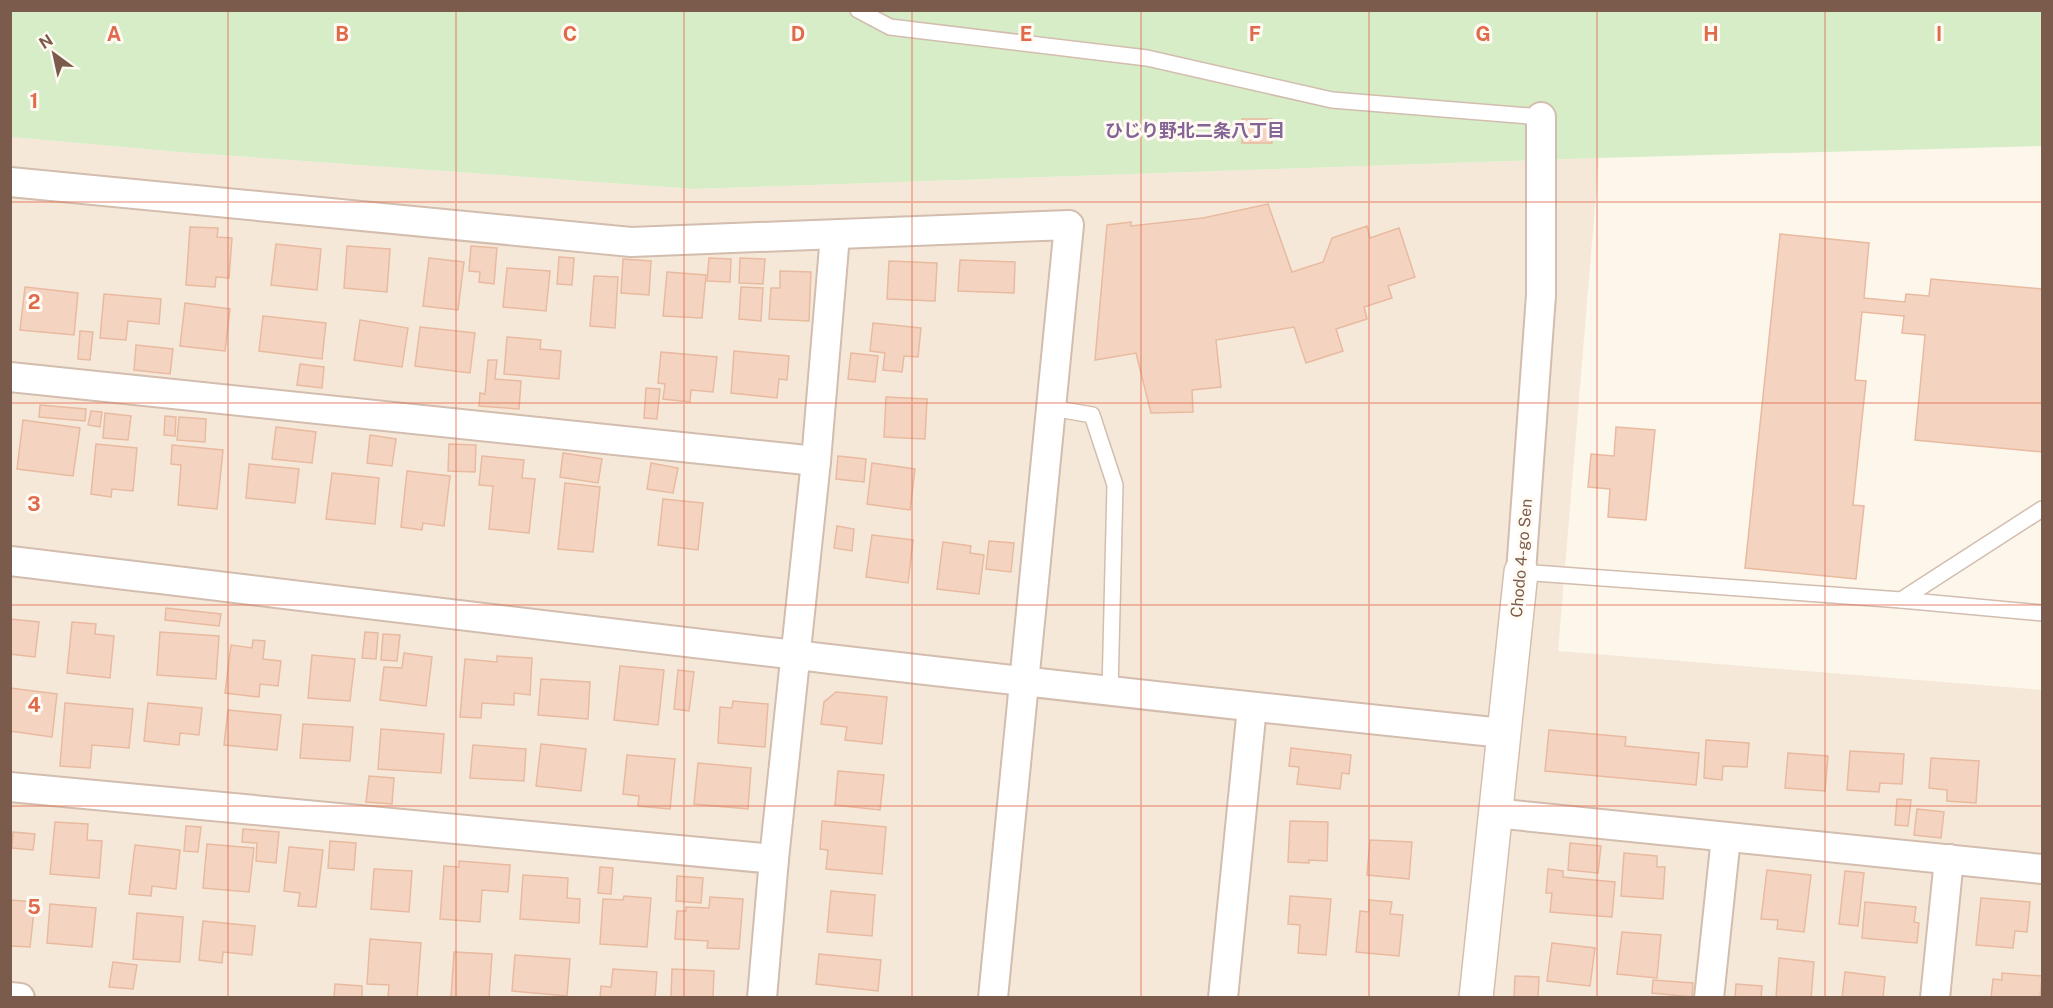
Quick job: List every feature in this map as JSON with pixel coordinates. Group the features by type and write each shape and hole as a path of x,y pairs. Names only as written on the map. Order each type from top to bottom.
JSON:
{"street":[{"name":"Chodo 4-go Sen","path":"1476,998 1521,572 1541,295 1541,117"},
{"path":"10,182 631,242 1069,225 993,998"},
{"path":"762,998 774,859 816,461 835,235"},
{"path":"10,377 816,461"},
{"path":"10,561 797,656 1503,733"},
{"path":"1224,998 1252,707"},
{"path":"10,787 774,859"},
{"path":"1494,813 2043,869"},
{"path":"1708,998 1726,837"},
{"path":"1935,998 1949,860"},
{"path":"10,996 20,998"}],"lane":[{"path":"858,10 890,27 1147,58 1332,100 1541,117"},
{"path":"1052,408 1092,415 1115,485 1110,691"},
{"path":"1902,600 2043,509"},
{"path":"1521,572 1902,600 2043,613"}],"shaded area":[{"path":"10,137 178,152 694,189 1599,158 1558,651 2042,690 2042,997 11,997"}],"green space":[{"path":"10,11 2042,11 2042,146 1599,158 694,189 178,152 11,137"}],"building":[{"path":"1242,119 1272,119 1272,143 1242,143"},
{"path":"1268,204 1292,272 1323,262 1332,238 1367,226 1370,238 1399,228 1415,277 1388,286 1392,298 1364,307 1367,319 1336,329 1343,351 1306,363 1294,327 1216,340 1221,387 1192,390 1193,412 1151,413 1136,353 1095,360 1107,225 1131,222 1131,226 1203,218"},
{"path":"190,227 218,228 217,237 232,238 229,278 216,277 215,287 186,285"},
{"path":"1780,234 1869,243 1864,298 1905,302 1906,294 1929,296 1931,279 2042,289 2042,452 1915,440 1925,335 1902,333 1904,316 1862,312 1855,380 1866,381 1853,505 1864,506 1856,579 1745,568"},
{"path":"276,244 321,249 317,290 271,285"},
{"path":"347,246 390,249 387,292 344,288"},
{"path":"471,246 497,248 494,284 479,282 480,272 469,271"},
{"path":"559,257 574,258 572,285 557,284"},
{"path":"429,258 464,262 458,310 423,306"},
{"path":"709,258 731,259 730,282 707,281"},
{"path":"740,258 765,259 763,284 739,283"},
{"path":"623,259 651,261 649,295 621,293"},
{"path":"960,260 1015,262 1014,293 958,291"},
{"path":"889,261 937,263 935,301 887,299"},
{"path":"507,268 550,271 546,311 503,307"},
{"path":"780,271 811,272 809,321 769,319 771,288 780,288"},
{"path":"667,272 706,275 702,318 663,316"},
{"path":"594,276 618,277 615,328 590,326"},
{"path":"25,287 78,293 74,335 20,330"},
{"path":"741,287 763,288 761,321 739,319"},
{"path":"104,294 161,299 159,324 128,321 126,340 100,338"},
{"path":"185,303 230,309 225,351 180,346"},
{"path":"263,316 326,323 322,359 259,351"},
{"path":"360,320 408,328 402,367 354,360"},
{"path":"873,323 921,328 918,357 904,356 902,372 883,370 885,353 870,351"},
{"path":"420,327 475,333 470,373 415,366"},
{"path":"80,331 93,332 90,360 78,359"},
{"path":"507,337 541,340 540,349 561,351 559,379 504,374"},
{"path":"136,345 173,349 170,374 134,370"},
{"path":"734,351 789,356 787,380 779,379 777,398 731,393"},
{"path":"661,352 717,357 713,392 691,390 690,402 663,399 665,384 658,383"},
{"path":"851,353 878,356 875,382 848,379"},
{"path":"488,360 497,360 495,379 521,381 519,409 479,406 480,393 485,394"},
{"path":"300,364 324,367 322,388 297,385"},
{"path":"646,388 660,389 657,419 644,418"},
{"path":"886,397 927,399 925,439 884,437"},
{"path":"40,405 86,409 85,421 39,417"},
{"path":"91,411 102,412 100,427 88,425"},
{"path":"105,413 131,416 128,440 103,438"},
{"path":"165,416 176,417 175,436 164,435"},
{"path":"179,417 206,419 205,442 177,440"},
{"path":"23,420 80,428 73,476 17,469"},
{"path":"276,427 316,432 312,463 272,459"},
{"path":"1616,427 1655,430 1646,520 1608,517 1610,489 1588,487 1591,454 1614,456"},
{"path":"370,435 396,439 392,466 367,463"},
{"path":"96,444 137,448 133,491 112,489 111,497 91,494"},
{"path":"449,444 476,445 475,472 448,471"},
{"path":"172,445 223,450 217,509 178,505 181,465 171,464"},
{"path":"563,453 602,459 598,483 560,477"},
{"path":"482,456 524,460 522,478 535,479 529,533 489,529 493,486 479,485"},
{"path":"838,456 866,459 864,482 836,479"},
{"path":"651,463 678,468 673,493 647,489"},
{"path":"872,463 915,469 910,510 867,504"},
{"path":"249,464 299,469 295,503 246,498"},
{"path":"407,471 450,476 444,526 423,523 422,530 401,527"},
{"path":"332,473 379,478 375,524 326,519"},
{"path":"565,483 600,487 593,552 558,549"},
{"path":"663,499 703,503 698,550 658,545"},
{"path":"837,526 854,529 852,551 834,548"},
{"path":"872,535 913,540 908,583 866,577"},
{"path":"989,541 1014,543 1011,572 986,569"},
{"path":"943,542 971,546 970,553 984,555 979,594 937,589"},
{"path":"166,608 221,614 219,626 165,620"},
{"path":"10,619 39,622 35,657 10,654"},
{"path":"72,622 96,624 95,634 114,636 110,678 67,673"},
{"path":"160,632 219,636 216,679 157,675"},
{"path":"365,632 378,633 376,659 362,658"},
{"path":"383,634 400,635 397,661 381,660"},
{"path":"253,640 265,641 263,659 281,661 278,686 260,684 259,697 225,693 231,645 252,648"},
{"path":"404,653 432,657 426,706 380,700 384,667 402,668"},
{"path":"312,655 355,659 350,701 308,698"},
{"path":"497,656 532,658 530,695 514,693 514,705 482,703 481,718 460,717 465,659 497,662"},
{"path":"620,666 664,670 658,725 614,720"},
{"path":"678,670 694,672 689,711 674,709"},
{"path":"541,679 590,682 588,719 538,715"},
{"path":"10,688 57,694 52,737 10,731"},
{"path":"836,692 887,697 882,744 845,740 847,727 821,724 824,702"},
{"path":"733,701 768,704 765,747 718,743 720,707 732,708"},
{"path":"65,703 133,709 129,748 92,745 90,768 60,766"},
{"path":"148,703 202,708 199,735 180,733 179,745 144,741"},
{"path":"228,710 281,715 277,750 224,745"},
{"path":"303,724 353,727 350,761 300,758"},
{"path":"381,729 444,734 441,773 378,769"},
{"path":"1549,730 1626,737 1625,746 1699,753 1696,785 1545,771"},
{"path":"1706,740 1749,743 1747,767 1723,766 1722,780 1704,778"},
{"path":"541,744 586,749 581,791 536,786"},
{"path":"473,745 526,749 524,781 470,778"},
{"path":"1291,748 1351,755 1349,774 1342,773 1340,789 1297,784 1299,767 1289,766"},
{"path":"1850,751 1904,754 1902,784 1880,783 1879,792 1847,790"},
{"path":"1788,753 1828,756 1825,791 1785,788"},
{"path":"627,755 675,759 670,809 638,806 639,796 623,794"},
{"path":"1931,758 1979,761 1976,803 1947,801 1947,790 1929,788"},
{"path":"698,763 751,768 748,809 694,804"},
{"path":"838,771 884,775 880,810 835,805"},
{"path":"369,776 394,778 392,804 366,802"},
{"path":"1897,799 1911,800 1908,826 1895,825"},
{"path":"1917,809 1944,812 1941,838 1914,835"},
{"path":"822,821 886,827 882,874 826,869 828,850 820,849"},
{"path":"1290,821 1328,822 1327,861 1288,862"},
{"path":"55,822 88,824 87,840 102,841 99,878 50,874"},
{"path":"186,826 201,827 198,852 184,851"},
{"path":"243,829 279,832 276,863 256,861 257,843 242,842"},
{"path":"13,832 35,834 33,850 12,848"},
{"path":"1370,840 1412,842 1409,879 1367,875"},
{"path":"330,841 356,843 354,870 328,868"},
{"path":"1570,843 1601,846 1598,873 1568,870"},
{"path":"207,844 254,848 249,892 203,888"},
{"path":"135,845 180,850 176,889 152,886 151,896 129,894"},
{"path":"289,847 323,850 316,907 298,906 300,893 284,891"},
{"path":"1624,853 1657,856 1657,867 1665,867 1663,899 1621,896"},
{"path":"459,861 510,865 508,892 482,890 480,922 440,919 444,866 459,867"},
{"path":"600,867 613,868 611,894 598,893"},
{"path":"374,869 412,871 409,912 371,909"},
{"path":"1548,869 1563,871 1563,877 1615,882 1612,917 1550,912 1552,893 1546,893"},
{"path":"1767,870 1811,875 1804,932 1777,929 1778,920 1761,919"},
{"path":"1845,871 1864,873 1858,926 1839,924"},
{"path":"523,875 568,878 567,898 580,899 579,923 520,919"},
{"path":"677,876 703,878 701,903 676,901"},
{"path":"831,891 875,895 872,936 827,932"},
{"path":"624,896 651,898 647,947 600,944 603,899 623,900"},
{"path":"1290,896 1331,899 1326,955 1298,953 1300,925 1288,924"},
{"path":"710,897 743,899 739,949 707,948 708,941 675,939 677,911 686,911 686,907 709,908"},
{"path":"1981,898 2030,902 2027,932 2015,931 2013,948 1976,945"},
{"path":"10,900 35,902 30,947 10,946"},
{"path":"1369,900 1392,902 1390,914 1403,915 1399,956 1356,952 1360,911 1369,912"},
{"path":"1865,902 1916,907 1914,922 1919,923 1917,943 1862,938"},
{"path":"50,904 96,908 92,947 47,943"},
{"path":"137,913 183,917 180,962 133,959"},
{"path":"203,921 255,926 252,955 223,952 222,963 199,960"},
{"path":"1622,932 1661,935 1657,978 1617,974"},
{"path":"370,939 421,943 417,998 388,998 389,985 367,984"},
{"path":"1552,943 1595,948 1590,986 1547,981"},
{"path":"454,952 492,954 489,998 451,998"},
{"path":"819,954 881,960 878,991 816,984"},
{"path":"515,955 570,959 567,996 512,991"},
{"path":"1779,958 1814,962 1811,998 1776,998"},
{"path":"113,962 137,965 133,989 109,987"},
{"path":"613,969 657,972 655,998 600,998 601,986 611,987"},
{"path":"672,969 714,971 713,998 671,998"},
{"path":"1845,972 1885,977 1883,998 1842,998"},
{"path":"2002,973 2042,976 2040,998 1991,998 1993,979 2002,980"},
{"path":"1515,976 1539,977 1538,998 1514,998"},
{"path":"1653,980 1693,983 1692,997 1652,993"},
{"path":"335,984 362,986 362,998 334,998"},
{"path":"1736,984 1762,986 1761,998 1735,998"}],"district":[{"name":"ひじり野北二条八丁目","path":"1195,131"}]}
